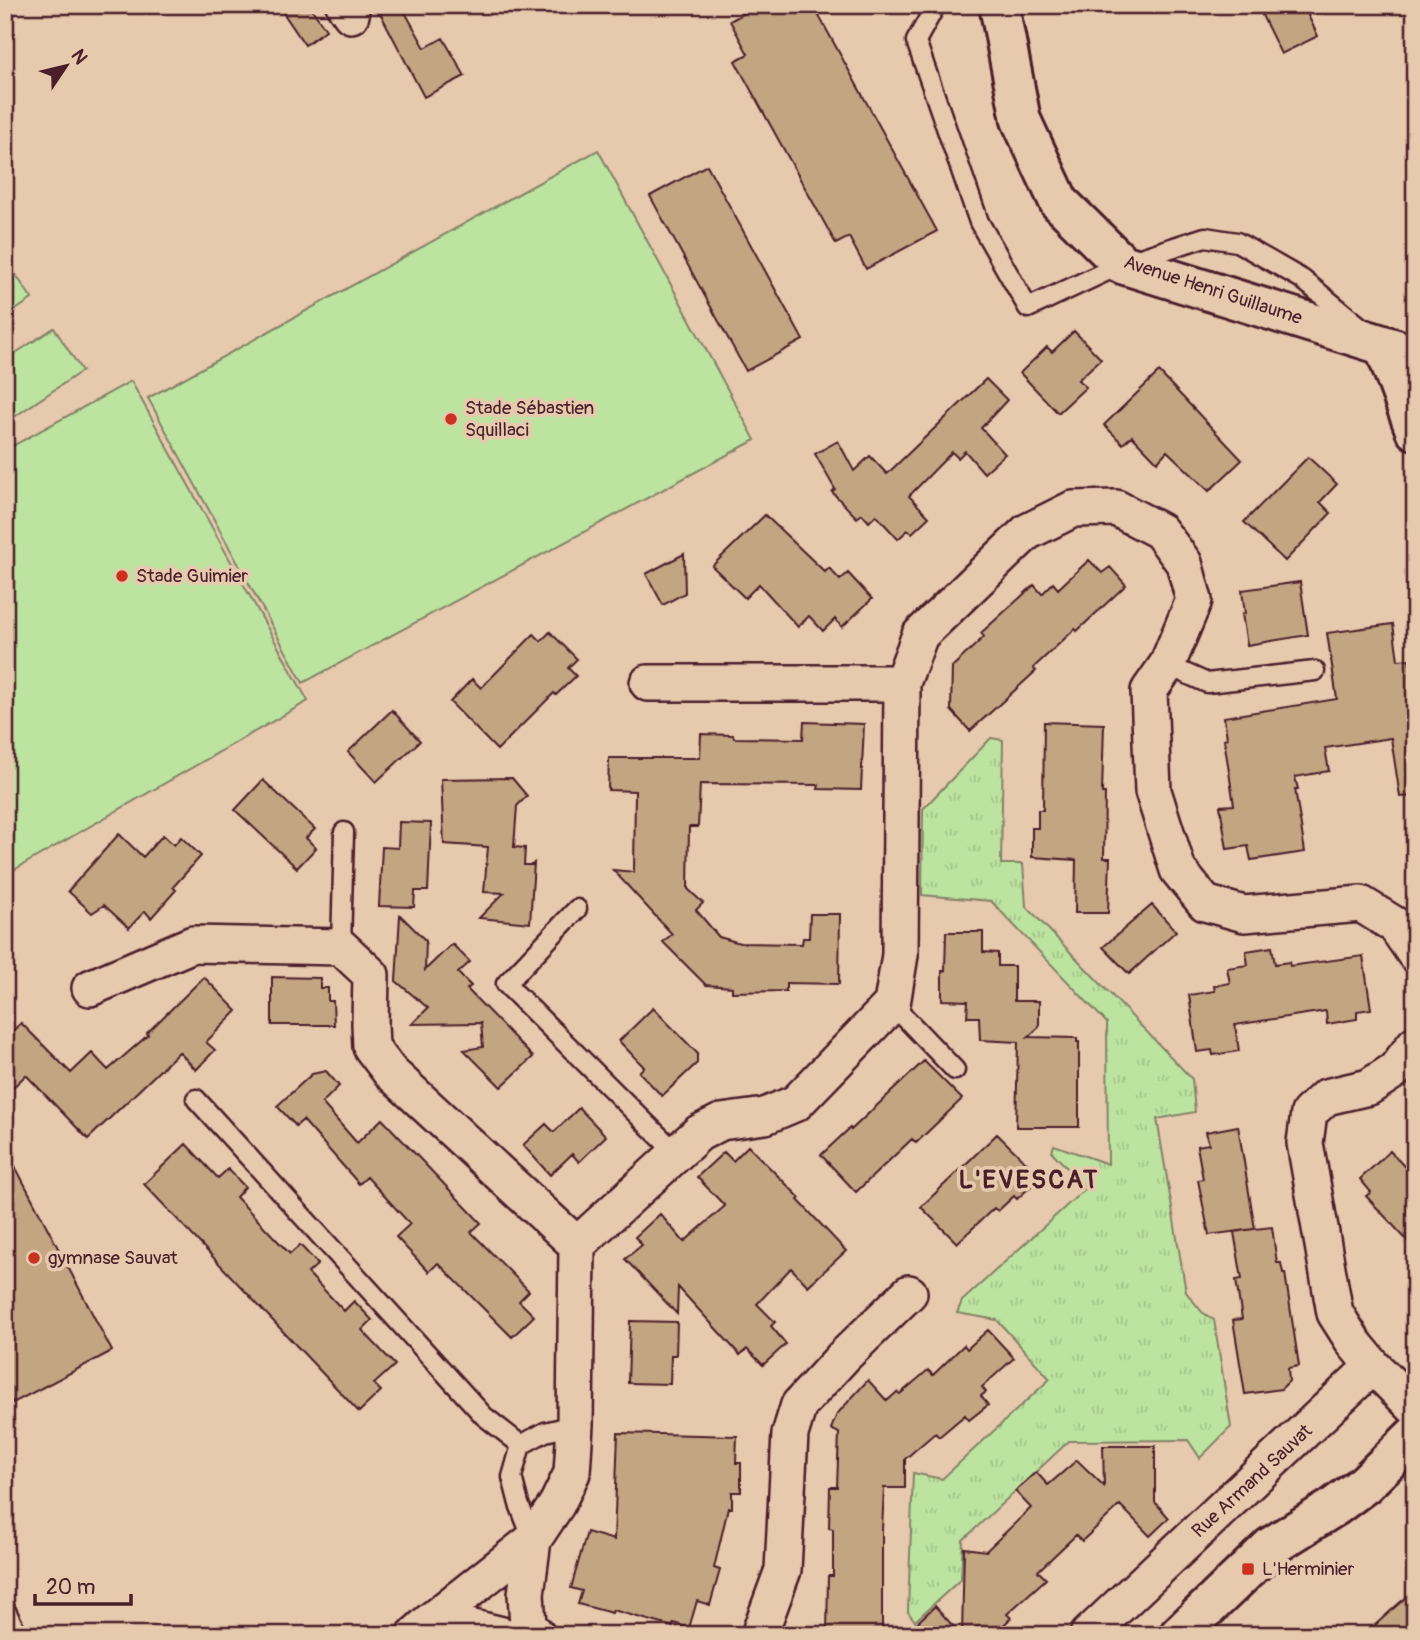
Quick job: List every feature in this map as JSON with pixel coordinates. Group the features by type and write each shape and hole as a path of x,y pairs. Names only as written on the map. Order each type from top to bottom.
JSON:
{"street":[{"name":"Avenue Henri Guillaume","path":"999,5 1021,120 1059,202 1122,264 1399,351"},
{"path":"1399,351 1415,430"},
{"path":"421,1629 533,1540 557,1504 572,1473 577,1245 699,1133 721,1122 765,1116 796,1103 892,1004 900,955 902,683 920,635 1027,532 1073,509 1116,508 1160,531 1184,562 1194,600 1167,665 1149,691 1153,791 1178,870 1205,903 1244,914 1361,904 1395,925 1415,954"},
{"path":"648,683 902,683"},
{"path":"90,988 192,944 341,947 371,975 371,1047 390,1072 577,1245"},
{"path":"1415,1044 1395,1070 1369,1087 1326,1097 1309,1113 1305,1143 1335,1313 1373,1366 1415,1408"},
{"path":"759,1635 783,1570 790,1434 799,1405 844,1356 909,1293"},
{"name":"Rue Armand Sauvat","path":"1088,1635 1373,1366"},
{"path":"1179,1635 1272,1546 1365,1484 1415,1435"},
{"path":"533,1540 526,1594 528,1625 537,1635"},
{"path":"421,1629 453,1623 502,1635"}],"lane":[{"path":"936,5 916,41 979,222 1028,307 1122,264 1205,237 1237,242 1302,279 1399,351"},
{"path":"1167,665 1207,683 1315,671"},
{"path":"341,947 344,832"},
{"path":"578,909 506,984 677,1154"},
{"path":"892,1004 955,1070"},
{"path":"196,1099 484,1416 521,1445"},
{"path":"533,1540 512,1477 521,1445 545,1432 575,1425"},
{"path":"5,1609 18,1635"}],"green space":[{"name":"Stade Sébastien Squillaci","path":"598,150 755,440 303,683 148,398"},
{"path":"5,258 32,299 5,317"},
{"path":"54,328 82,371 5,423 5,360"},
{"name":"Stade Guimier","path":"131,381 308,701 5,875 5,450"},
{"path":"991,738 1003,740 1001,864 1023,864 1026,906 1192,1079 1195,1112 1157,1119 1186,1292 1202,1312 1214,1320 1231,1427 1200,1458 1188,1440 1069,1441 963,1540 961,1579 915,1621 908,1612 913,1473 942,1479 1050,1379 997,1320 957,1313 962,1301 1086,1188 1052,1152 1054,1145 1108,1164 1107,1023 991,901 922,895 923,809"}],"building":[{"path":"278,5 309,5 326,30 305,45"},
{"path":"376,5 401,5 425,48 443,38 465,76 424,97"},
{"path":"759,5 813,5 937,231 866,269 849,237 836,244 735,61 748,54 730,21"},
{"path":"1257,5 1303,5 1318,36 1281,54"},
{"path":"707,165 803,340 746,371 650,196"},
{"path":"1074,331 1101,359 1078,380 1086,387 1058,413 1020,373 1047,347 1052,352"},
{"path":"1159,372 1242,460 1209,491 1167,451 1157,462 1132,436 1123,444 1104,425"},
{"path":"986,379 1007,400 981,428 1005,454 984,473 965,451 958,458 952,452 909,496 929,517 912,533 908,530 898,539 876,515 869,522 862,514 857,518 832,492 835,489 815,454 838,441 854,471 870,456 887,474"},
{"path":"1308,457 1337,484 1320,502 1331,513 1285,561 1244,522"},
{"path":"765,515 825,572 829,568 840,580 848,573 872,599 842,627 835,619 823,631 809,616 798,627 759,584 745,598 712,566"},
{"path":"684,554 685,593 663,605 646,574"},
{"path":"1089,560 1102,573 1110,567 1126,585 1033,668 1036,671 970,731 951,710 952,667 984,637 981,633 1034,585 1042,594 1053,583 1058,589"},
{"path":"1300,582 1308,635 1247,645 1242,614 1245,614 1242,590"},
{"path":"1393,624 1398,660 1409,659 1415,701 1415,796 1400,797 1391,738 1325,748 1329,771 1295,777 1305,852 1251,860 1248,846 1227,849 1220,806 1234,805 1224,739 1227,738 1224,717 1337,699 1327,633"},
{"path":"550,632 577,659 568,668 576,676 556,695 554,693 497,750 450,702 472,679 481,688 534,634 541,641"},
{"path":"392,710 420,741 376,782 348,752"},
{"path":"804,722 864,724 861,790 818,789 819,785 700,784 698,827 689,827 688,889 703,903 696,910 719,937 740,943 802,944 803,938 809,938 810,914 840,914 839,984 786,983 786,991 732,992 732,987 706,985 663,942 672,934 613,870 634,872 635,791 608,790 609,758 700,758 701,734 733,735 734,738 803,739"},
{"path":"1044,722 1104,724 1102,793 1105,793 1104,858 1110,858 1108,913 1075,913 1076,860 1032,857 1032,828 1038,828 1038,810 1043,810"},
{"path":"512,778 527,796 517,806 514,847 525,848 524,865 534,863 530,923 479,918 504,893 484,892 488,847 444,844 441,779"},
{"path":"263,780 315,829 306,838 316,848 297,868 235,810"},
{"path":"399,822 431,823 428,891 415,891 414,907 379,906 382,847 398,848"},
{"path":"119,834 143,857 163,835 174,845 181,837 201,856 173,887 176,890 151,918 145,911 129,928 104,905 92,913 68,891"},
{"path":"1152,905 1176,931 1129,974 1103,947"},
{"path":"400,915 426,941 425,970 452,944 470,962 458,973 471,986 467,989 533,1057 501,1087 464,1050 483,1047 481,1023 412,1024 428,1008 396,981"},
{"path":"946,932 983,932 983,952 998,953 998,966 1014,966 1014,1001 1039,1001 1039,1027 1028,1037 1077,1038 1079,1127 1016,1127 1018,1042 980,1040 979,1017 967,1017 968,1001 942,1000"},
{"path":"1272,947 1275,964 1289,962 1290,966 1363,956 1371,1009 1357,1011 1357,1019 1327,1024 1326,1011 1235,1025 1239,1051 1213,1055 1212,1050 1197,1052 1189,995 1215,991 1214,986 1230,983 1227,968 1248,965 1246,951"},
{"path":"204,977 237,1011 206,1042 215,1050 196,1070 179,1052 88,1139 26,1075 5,1095 5,1038 21,1023 71,1073 92,1053 108,1070 148,1035 147,1033"},
{"path":"272,977 320,978 320,988 328,988 328,1001 333,1001 334,1025 272,1025"},
{"path":"653,1008 697,1053 697,1063 662,1096 639,1072 644,1067 619,1041"},
{"path":"924,1061 962,1099 916,1143 912,1139 856,1192 821,1155"},
{"path":"326,1071 339,1086 322,1103 357,1143 382,1119 481,1223 471,1232 529,1291 519,1301 534,1316 512,1337 438,1263 429,1272 396,1237 410,1224 367,1177 359,1184 303,1120 296,1126 277,1106 312,1074"},
{"path":"579,1108 606,1136 579,1162 572,1154 550,1175 523,1145 546,1124 554,1132"},
{"path":"1238,1126 1255,1229 1272,1227 1277,1263 1281,1263 1285,1273 1299,1366 1288,1368 1289,1381 1281,1389 1245,1394 1233,1320 1242,1319 1236,1280 1242,1279 1234,1232 1254,1229 1209,1235 1198,1180 1203,1179 1197,1146 1209,1144 1206,1132"},
{"path":"997,1134 1041,1177 1017,1199 1014,1196 998,1211 994,1208 957,1243 921,1207"},
{"path":"186,1144 218,1178 228,1169 245,1187 236,1197 290,1254 300,1245 318,1264 308,1273 344,1311 354,1301 372,1320 362,1330 395,1365 374,1384 381,1391 359,1412 144,1184"},
{"path":"748,1146 800,1198 798,1200 846,1251 808,1286 791,1268 757,1304 775,1322 771,1326 786,1344 763,1365 747,1349 740,1355 678,1287 677,1314 625,1259 642,1245 635,1237 660,1214 684,1242 725,1206 697,1177 724,1152 733,1161"},
{"name":"gymnase Sauvat","path":"5,1147 112,1351 13,1403 5,1389"},
{"path":"1390,1151 1415,1178 1415,1249 1366,1196 1371,1192 1360,1179"},
{"path":"630,1321 677,1322 676,1355 671,1355 670,1384 628,1383"},
{"path":"988,1330 1014,1358 982,1387 986,1392 981,1396 988,1405 969,1420 965,1415 939,1437 935,1433 905,1459 905,1488 884,1488 882,1635 827,1635 828,1576 833,1576 833,1529 829,1528 830,1487 837,1487 839,1433 831,1429 837,1414 868,1380 887,1401 897,1392 900,1394 928,1370 933,1375 964,1345 967,1349"},
{"path":"618,1433 737,1436 736,1463 741,1463 741,1492 732,1492 732,1508 728,1508 714,1568 720,1570 710,1605 697,1601 689,1628 674,1623 673,1627 613,1610 612,1613 578,1604 582,1591 571,1588 587,1532 614,1540"},
{"path":"1103,1446 1155,1446 1155,1502 1169,1518 1150,1536 1120,1505 1082,1541 1076,1535 1038,1571 1046,1579 1007,1614 1011,1618 993,1635 962,1635 964,1548 986,1551 1031,1508 1015,1491 1036,1472 1048,1485 1077,1460 1104,1486"},
{"path":"1415,1589 1415,1635 1364,1635"},
{"path":"935,1606 961,1635 904,1635"}],"place":[{"name":"Stade Sébastien Squillaci","path":"451,419"},
{"name":"Stade Guimier","path":"122,576"},
{"name":"gymnase Sauvat","path":"34,1258"},
{"name":"L'Herminier","path":"1248,1569"}],"district":[{"name":"L'EVESCAT","path":"1029,1180"}]}
